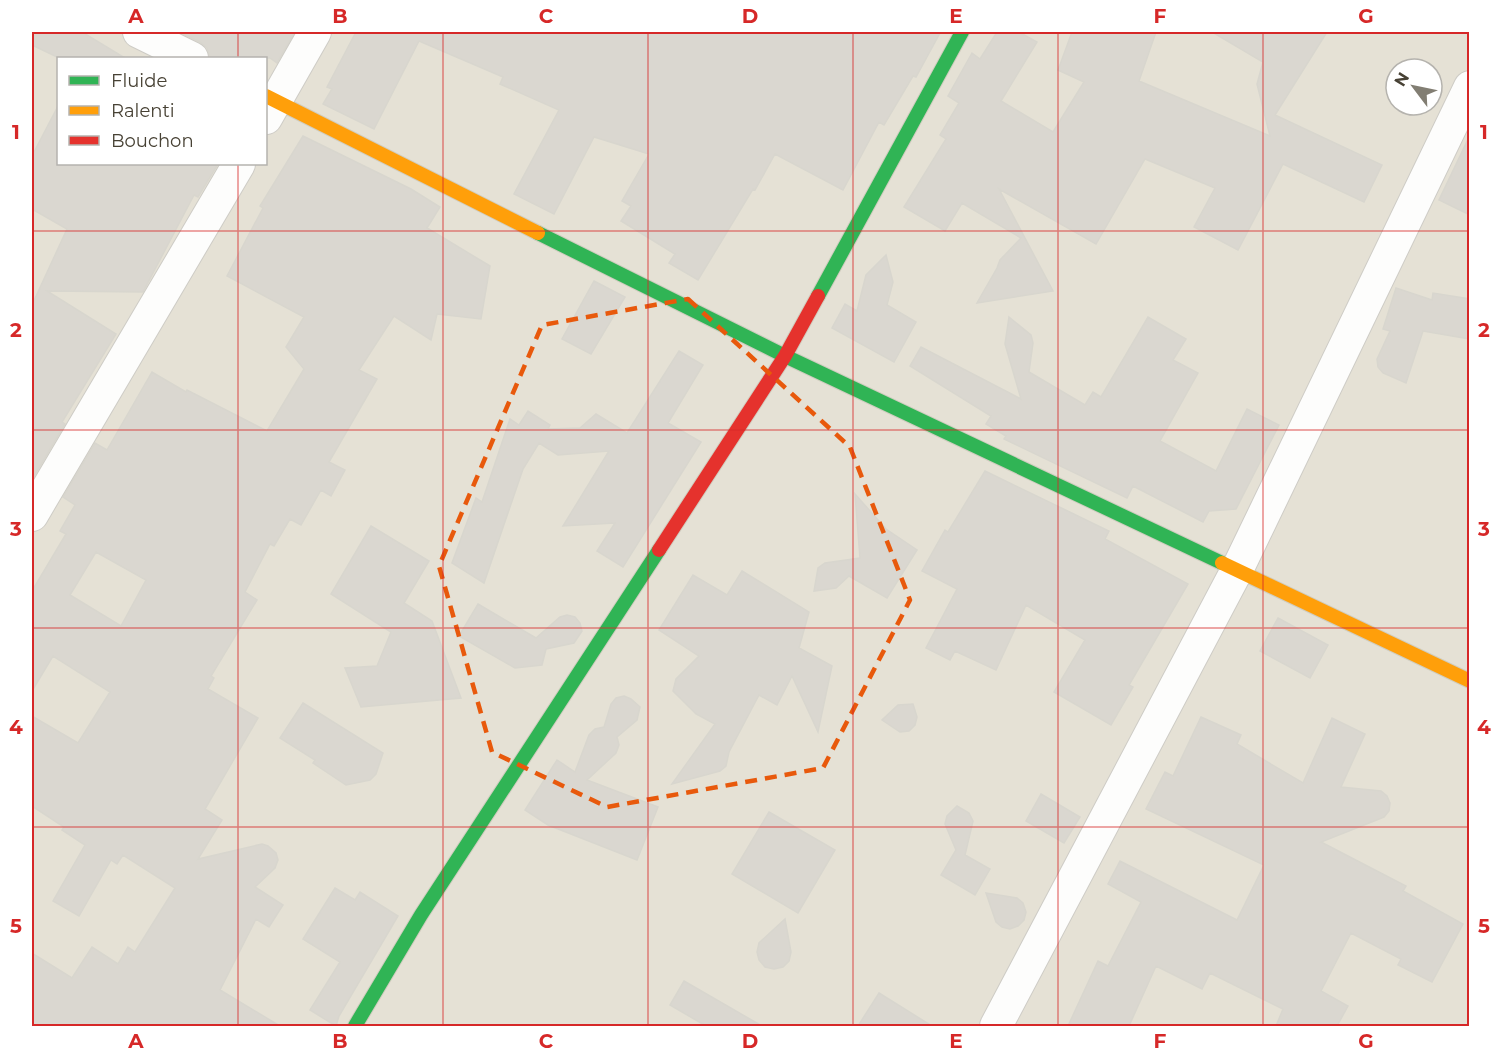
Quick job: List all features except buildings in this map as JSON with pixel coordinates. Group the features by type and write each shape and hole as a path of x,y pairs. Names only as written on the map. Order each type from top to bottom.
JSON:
{"street":[{"path":"139,32 190,57"},
{"path":"315,32 269,105 785,356 1470,681"},
{"path":"355,1026 421,915 785,356 962,32"},
{"path":"996,1026 1237,570 1470,87"},
{"path":"32,515 238,165"}],"highlighted area":[{"path":"688,299 850,447 910,600 823,768 607,807 492,752 439,566 542,325"}],"shaded area":[{"path":"32,32 1469,32 1469,1026 32,1026"}],"traffic: fast":[{"path":"818,296 962,32"},
{"path":"538,233 785,356 1222,563"},
{"path":"355,1026 421,915 659,550"}],"traffic: slow":[{"path":"267,97 538,233"},
{"path":"1222,563 1470,681"}],"traffic: jam":[{"path":"659,550 785,356 818,296"}]}
